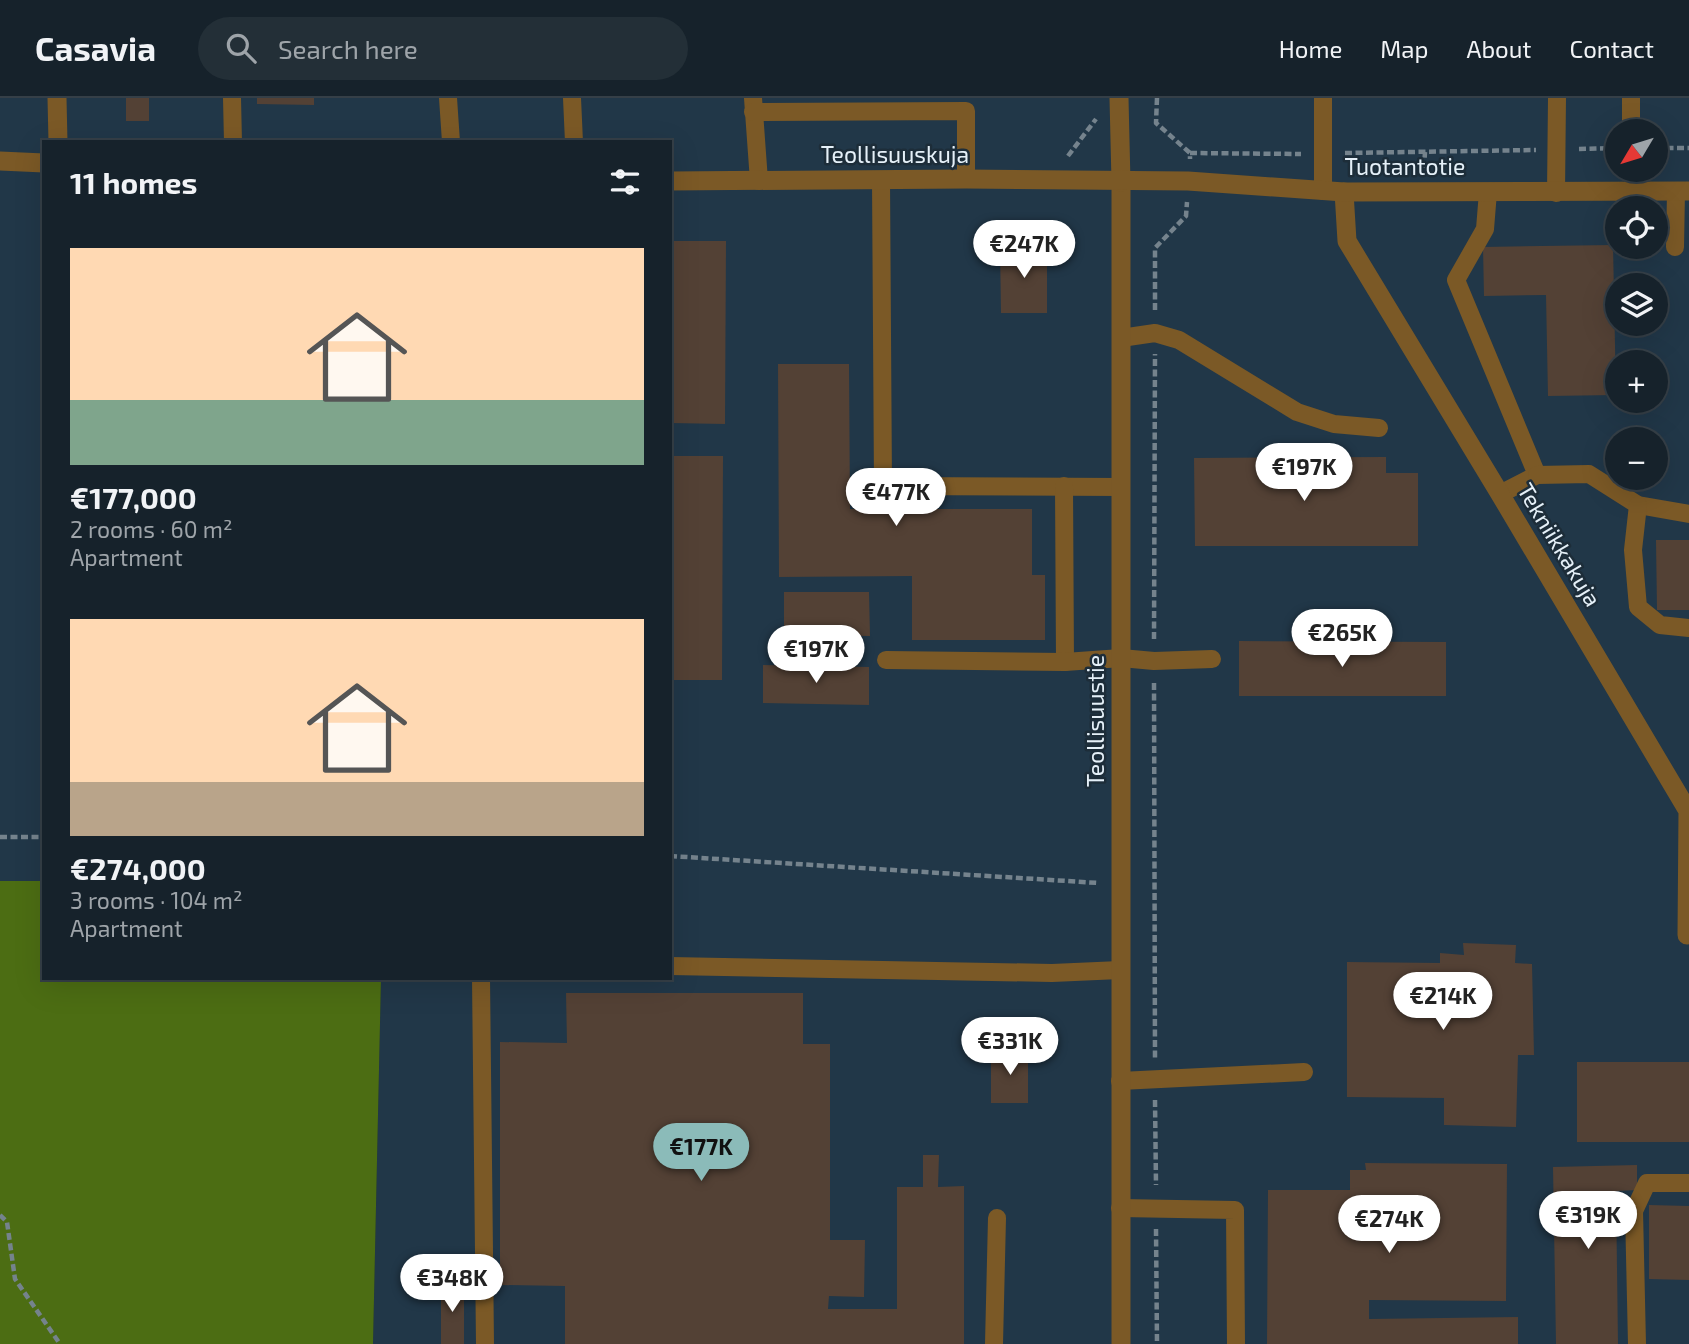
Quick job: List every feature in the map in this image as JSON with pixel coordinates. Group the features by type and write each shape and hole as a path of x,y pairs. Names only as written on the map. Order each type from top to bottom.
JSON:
{"street":[{"path":"57,98 58,140"},
{"name":"Teollisuustie","path":"1119,98 1121,1344"},
{"path":"0,161 42,163"},
{"name":"Teollisuuskuja","path":"672,181 966,179 1121,182"},
{"name":"Tuotantotie","path":"1121,182 1188,181 1344,192 1682,192"},
{"name":"Tekniikkakuja","path":"1344,192 1347,241 1688,811 1686,935"}],"lane":[{"path":"232,98 233,140"},
{"path":"448,98 451,140"},
{"path":"572,98 574,140"},
{"path":"1323,98 1323,191"},
{"path":"1556,193 1557,98"},
{"path":"1631,98 1631,119"},
{"path":"760,181 753,105 972,105 966,179"},
{"path":"881,180 883,486 1121,487"},
{"path":"1634,182 1634,192"},
{"path":"1488,192 1485,229 1456,279 1537,475"},
{"path":"1675,247 1682,192"},
{"path":"1121,338 1155,333 1179,340 1297,412 1334,425 1379,428"},
{"path":"1500,494 1537,475 1589,474 1638,505 1689,514"},
{"path":"1064,486 1065,662"},
{"path":"1638,505 1633,550 1638,607 1660,625 1689,628"},
{"path":"886,660 1065,662 1121,658 1154,661 1212,659"},
{"path":"672,966 1052,973 1120,970"},
{"path":"481,980 485,1344"},
{"path":"1120,1081 1304,1072"},
{"path":"1637,1344 1634,1211 1647,1183 1689,1184"},
{"path":"1120,1208 1236,1210 1236,1344"},
{"path":"994,1344 997,1218"}],"path":[{"path":"1157,98 1156,123 1190,153 1324,154 1605,148"},
{"path":"1668,148 1689,148"},
{"path":"1157,1344 1155,248 1186,216 1190,153"},
{"path":"0,837 42,836"},
{"path":"672,856 1120,884"},
{"path":"0,1215 7,1222 15,1279 60,1344"}],"shaded area":[{"path":"0,98 1689,98 1689,1344 373,1344 381,980 672,980 672,140 42,140 42,881 0,881"}],"green space":[{"path":"0,881 42,881 42,980 381,980 373,1344 0,1344"}],"building":[{"path":"126,98 149,98 149,121 126,121"},
{"path":"257,98 314,98 314,105 257,104"},
{"path":"672,241 726,241 725,424 672,423"},
{"path":"1605,245 1605,259 1613,259 1614,273 1605,273 1605,336 1615,336 1615,350 1605,350 1605,395 1548,396 1546,295 1484,296 1483,247"},
{"path":"1000,248 1047,248 1047,313 1001,313"},
{"path":"778,364 849,364 850,509 1032,509 1032,575 1045,575 1045,640 912,640 912,576 779,577"},
{"path":"672,456 723,456 722,680 672,680"},
{"path":"1386,457 1386,473 1418,473 1418,546 1195,546 1194,458"},
{"path":"1656,540 1689,540 1689,610 1657,610"},
{"path":"784,592 869,592 870,636 784,635"},
{"path":"1239,641 1446,642 1446,696 1239,696"},
{"path":"763,665 869,667 869,705 763,703"},
{"path":"1463,943 1516,945 1515,963 1532,964 1534,1055 1518,1055 1516,1127 1444,1125 1444,1098 1347,1097 1347,962 1440,963 1440,953 1464,955"},
{"path":"566,993 803,993 803,1044 830,1044 830,1240 865,1240 864,1297 829,1296 828,1309 897,1309 897,1187 923,1187 923,1155 939,1155 938,1187 964,1186 964,1344 565,1344 565,1286 500,1285 500,1042 567,1043"},
{"path":"991,1050 1028,1050 1028,1103 991,1103"},
{"path":"1577,1062 1689,1062 1689,1142 1577,1142"},
{"path":"1365,1163 1507,1164 1506,1301 1369,1300 1369,1319 1518,1317 1518,1344 1267,1344 1268,1190 1350,1190 1350,1170 1366,1170"},
{"path":"1637,1165 1637,1190 1616,1191 1618,1344 1556,1344 1553,1167"},
{"path":"1649,1205 1689,1206 1689,1280 1649,1279"},
{"path":"441,1283 464,1283 464,1344 441,1344"}]}
